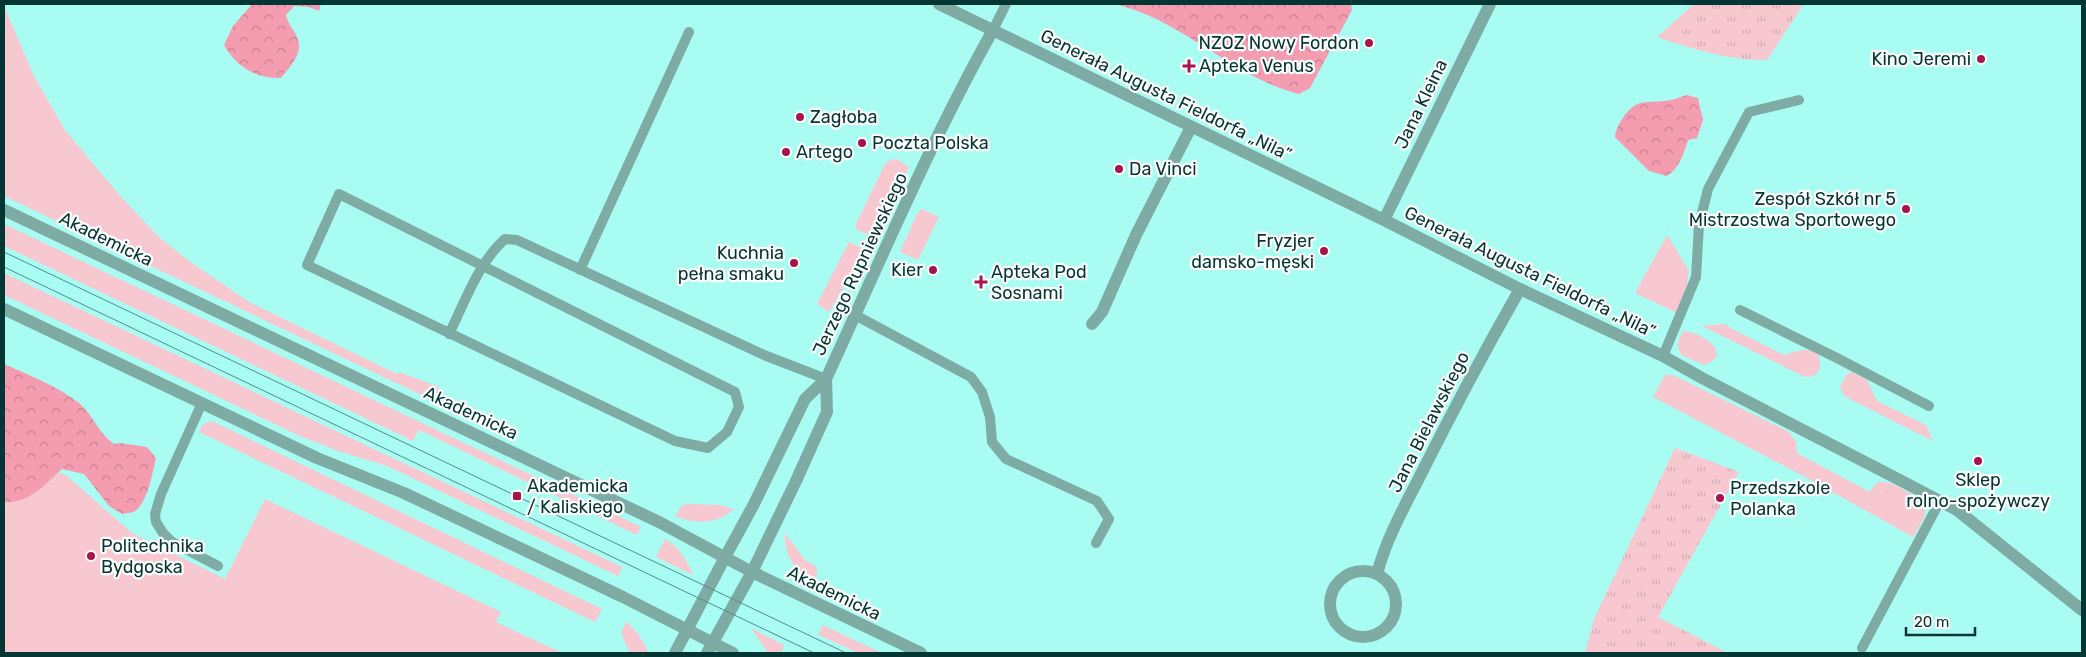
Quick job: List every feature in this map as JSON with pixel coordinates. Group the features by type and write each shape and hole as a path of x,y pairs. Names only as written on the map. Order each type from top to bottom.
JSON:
{"street":[{"name":"Generała Augusta Fieldorfa „Nila”","path":"939,4 1384,220 1520,289 1663,356 1710,383 1957,510 2082,610"},
{"name":"Jana Kleina","path":"1384,220 1490,4"},
{"name":"Jerzego Rupniewskiego","path":"675,653 754,504 806,399 826,378 916,182 968,75 993,30"},
{"path":"1092,324 1102,312 1136,234 1191,127"},
{"name":"Akademicka","path":"4,210 659,522 724,559 921,653"},
{"name":"Jana Bielawskiego","path":"1377,574 1382,554 1440,434 1520,289"},
{"path":"4,309 316,458 404,493 687,629 710,648 733,653"},
{"name":"Jerzego Rupniewskiego","path":"710,648 752,572 827,412 826,378"},
{"path":"1365,571 1377,574 1387,581 1396,603 1394,616 1388,626 1379,634 1367,637 1355,636 1344,631 1335,622 1330,611 1330,599 1334,587 1342,578 1353,572 1365,571"}],"lane":[{"path":"993,30 1006,4"},
{"path":"580,270 689,32"},
{"path":"1663,356 1696,278 1698,225 1708,189 1730,146 1749,112 1799,100"},
{"path":"339,194 483,266 735,392 739,407 728,432 708,448 675,441 307,265 339,194"},
{"path":"448,334 483,266 494,249 505,239 517,240 764,355 826,378"},
{"path":"1740,310 1929,406"},
{"path":"855,315 971,377 982,392 990,417 992,442 1006,459 1097,501 1109,519 1096,543"},
{"path":"202,403 161,494 155,514 156,522 172,542 218,566"},
{"path":"1862,648 1940,501"}],"green space":[{"path":"252,4 321,4 319,11 309,7 294,6 286,15 297,37 299,50 297,56 281,78 263,76 247,70 234,59 224,45 233,26"},
{"path":"1114,4 1351,4 1352,10 1310,88 1299,94 1274,86 1251,75 1162,22 1139,11"},
{"path":"1694,4 1803,5 1767,60 1753,60 1697,50 1657,37"},
{"path":"4,6 34,76 65,130 122,198 159,237 189,261 249,302 397,374 399,372 437,386 442,395 495,421 453,410 4,196"},
{"path":"1687,95 1698,98 1703,120 1697,138 1688,140 1678,165 1667,176 1649,171 1615,137 1620,122 1631,108 1640,103 1670,100"},
{"path":"892,159 897,159 909,167 875,237 857,230 855,226 885,164"},
{"path":"922,209 939,217 918,260 900,252 917,214"},
{"path":"4,224 641,527 637,535 419,430 413,441 4,246"},
{"path":"1668,236 1689,271 1686,290 1677,313 1637,294 1636,291"},
{"path":"849,242 866,250 829,312 817,304"},
{"path":"4,273 620,566 622,567 618,576 387,466 338,451 302,437 4,295"},
{"path":"1726,324 1730,328 1784,355 1802,350 1815,352 1819,355 1820,369 1814,376 1805,377 1702,326"},
{"path":"1683,331 1698,335 1712,344 1716,349 1717,355 1713,360 1704,365 1681,355 1677,345"},
{"path":"4,364 52,386 79,403 104,435 114,444 120,443 147,447 156,458 149,487 143,502 134,512 122,514 109,506 84,474 62,469 43,487 29,496 13,502 4,502"},
{"path":"1852,372 1867,380 1877,401 1926,425 1933,441 1844,396 1840,387 1846,375"},
{"path":"1673,375 1789,432 1796,441 1797,453 1870,492 1877,483 1888,483 1901,488 1924,502 1925,516 1913,537 1811,480 1653,397 1664,376"},
{"path":"212,421 602,609 595,622 199,432 203,424"},
{"path":"1675,448 1739,472 1658,617 1728,653 1585,653 1594,619"},
{"name":"Politechnika Bydgoska","path":"4,456 66,475 132,533 225,579 265,499 501,612 496,622 562,653 4,653"},
{"path":"685,504 720,505 734,509 721,518 698,522 675,516"},
{"path":"785,533 805,560 815,566 818,572 814,582 796,568 792,562 786,549"},
{"path":"665,539 682,554 693,575 656,557"},
{"path":"626,621 639,635 649,653 630,653 621,634"},
{"path":"823,625 881,653 858,653 823,637 818,634"},
{"path":"751,628 784,645 781,653 768,653"}],"tram line":[{"path":"4,252 846,653"},
{"path":"4,267 814,653"}],"place":[{"name":"NZOZ Nowy Fordon","path":"1369,43"},
{"name":"Kino Jeremi","path":"1981,59"},
{"name":"Apteka Venus","path":"1189,66"},
{"name":"Zagłoba","path":"800,117"},
{"name":"Poczta Polska","path":"862,143"},
{"name":"Artego","path":"786,152"},
{"name":"Da Vinci","path":"1119,169"},
{"name":"Zespół Szkół nr 5 Mistrzostwa Sportowego","path":"1906,209"},
{"name":"Fryzjer damsko-męski","path":"1324,251"},
{"name":"Kuchnia pełna smaku","path":"794,263"},
{"name":"Kier","path":"933,270"},
{"name":"Apteka Pod Sosnami","path":"981,282"},
{"name":"Sklep rolno-spożywczy","path":"1978,461"},
{"name":"Akademicka / Kaliskiego","path":"517,496"},
{"name":"Przedszkole Polanka","path":"1720,498"},
{"name":"Politechnika Bydgoska","path":"91,556"}]}
